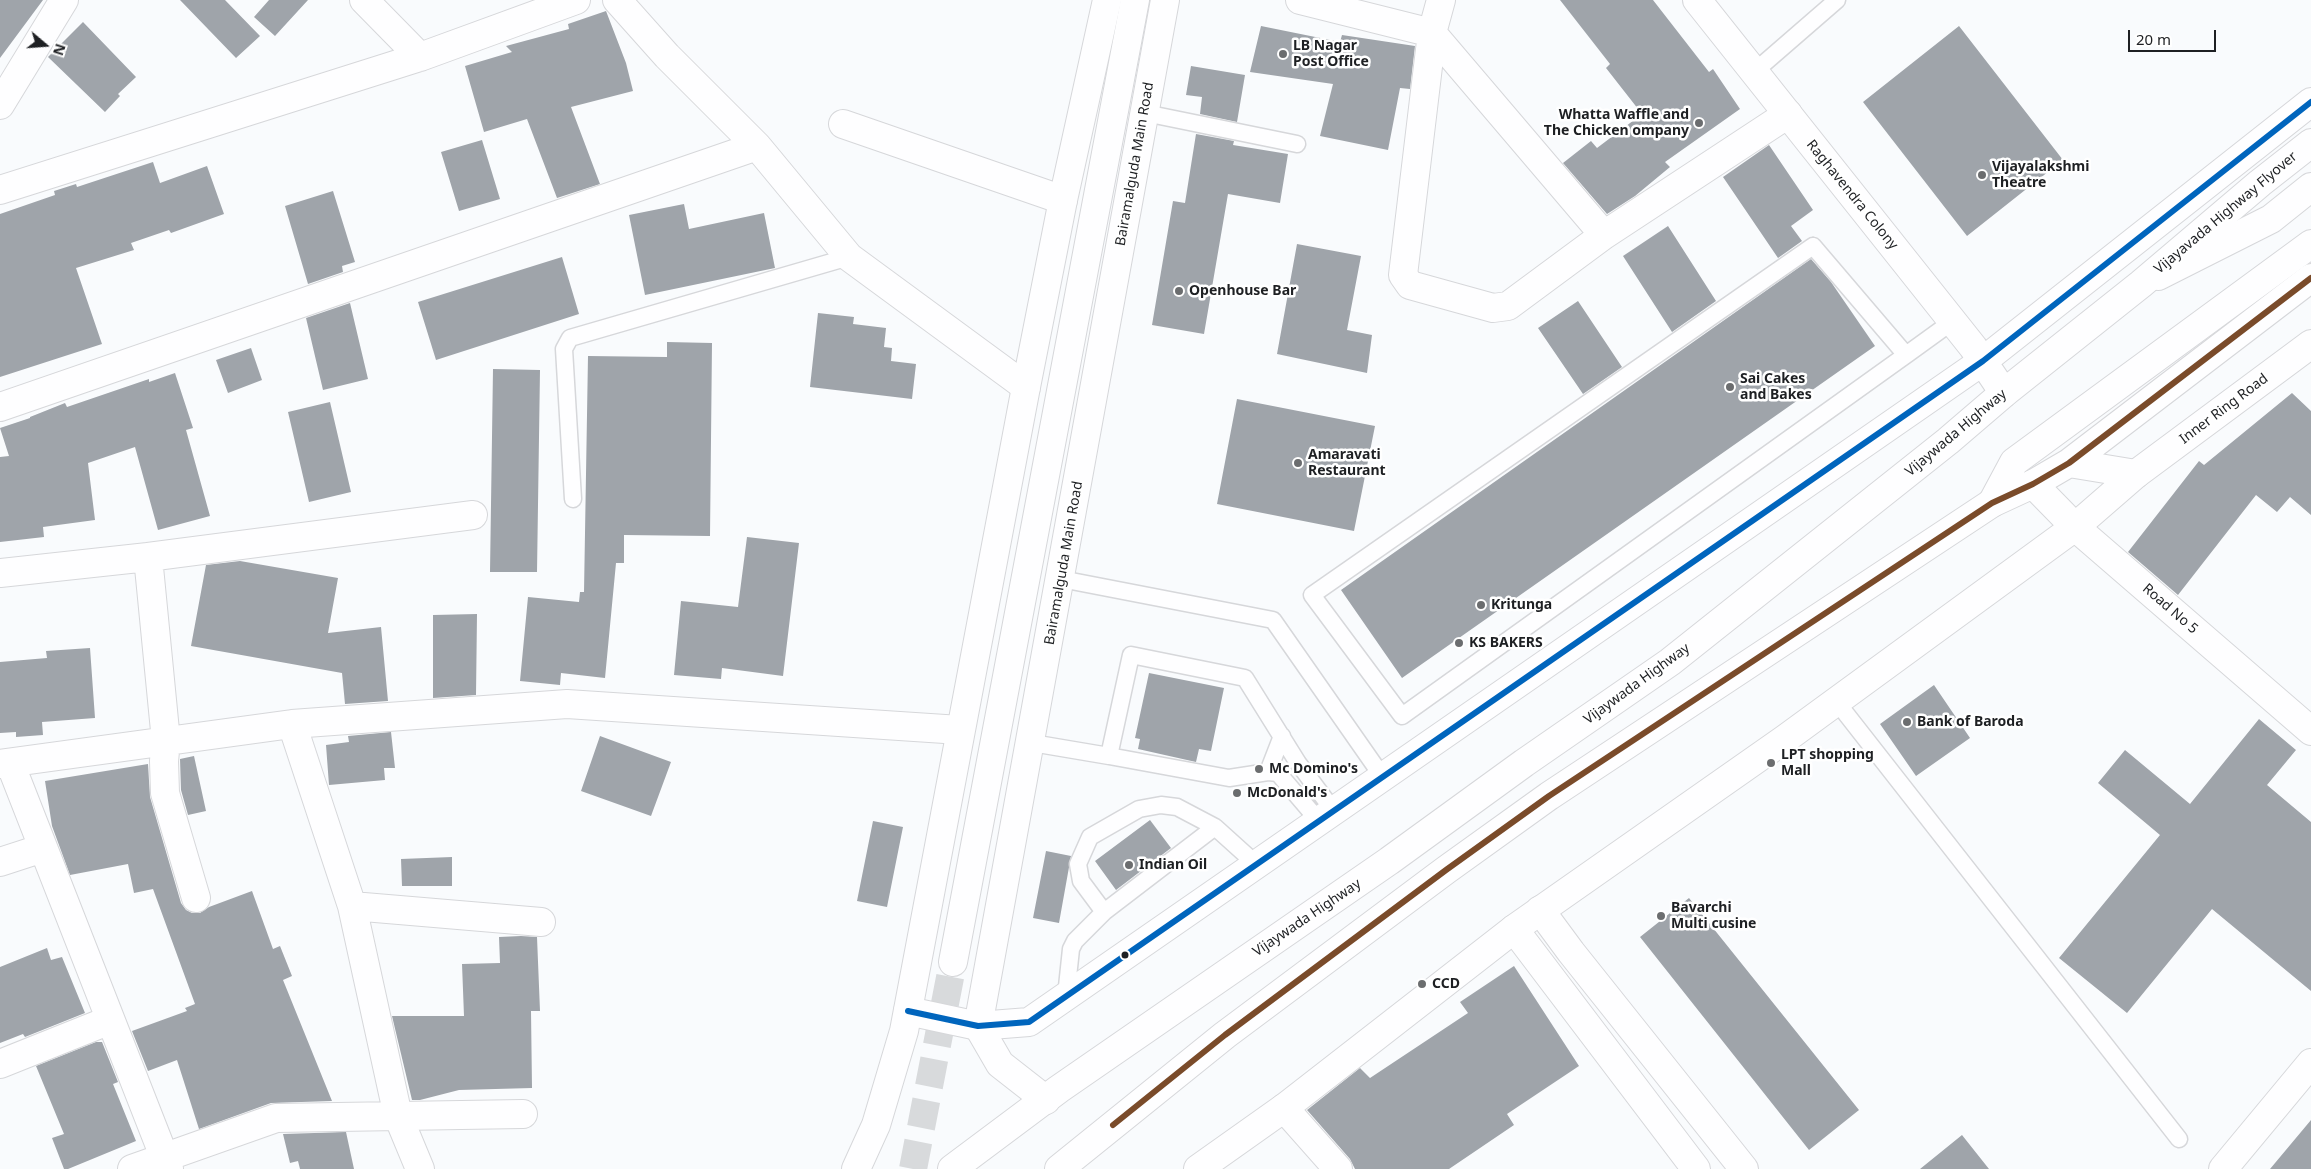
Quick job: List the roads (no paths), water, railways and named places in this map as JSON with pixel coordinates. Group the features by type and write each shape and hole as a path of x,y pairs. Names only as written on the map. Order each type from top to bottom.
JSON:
{"main road":[{"path":"0,105 64,0"},
{"path":"364,0 420,57"},
{"path":"0,190 420,57 576,0"},
{"path":"617,0 667,56 757,146 849,256 1026,387"},
{"path":"856,1169 876,1125 904,1031 1026,387 1063,200 1107,0"},
{"path":"952,962 1135,0"},
{"name":"Bairamalguda Main Road","path":"978,1026 1032,743 1165,0"},
{"path":"1300,0 1432,33 1604,236"},
{"path":"1441,0 1432,33 1403,275 1410,285 1494,308 1508,306 1604,236 1788,114"},
{"name":"Raghavendra Colony","path":"1697,0 1953,321 2004,393"},
{"path":"908,1011 978,1026 1029,1022 1325,815 1983,361 2311,102"},
{"path":"843,124 1063,200"},
{"name":"Vijayavada Highway Flyover","path":"2141,284 2260,183 2311,143"},
{"path":"0,407 757,146"},
{"name":"Vijaywada Highway","path":"952,1169 1046,1100 1670,662 1948,442 2004,393 2141,284 2271,220 2311,187"},
{"path":"1992,504 2014,462 2311,244"},
{"path":"1059,1169 1233,1029 1549,796 1992,504 2033,484 2069,463 2311,278"},
{"name":"Inner Ring Road","path":"1198,1169 1284,1108 1514,928 1836,701 2075,528 2136,474 2311,344"},
{"path":"2069,463 2136,474"},
{"name":"Road No 5","path":"2033,484 2075,528 2311,731"},
{"path":"0,573 148,557 473,516"},
{"path":"148,557 166,741 164,761 165,793 196,898"},
{"path":"166,1163 43,848 5,763 292,724 567,704 960,730"},
{"path":"292,724 352,906 398,1116 420,1169"},
{"path":"0,862 43,848"},
{"path":"352,906 541,922"},
{"path":"1540,910 1571,952 1744,1169"},
{"path":"1514,928 1696,1169"},
{"path":"0,1064 110,1020"},
{"path":"978,1026 1000,1064 1046,1100"},
{"path":"2223,1169 2311,1064"},
{"path":"1284,1108 1338,1169"},
{"path":"132,1169 166,1163 276,1118 523,1114"}],"lane":[{"path":"1754,72 1837,0"},
{"path":"1145,113 1297,144"},
{"path":"1906,355 1813,246 1312,596 1402,716 1906,355 1953,321"},
{"path":"572,499 564,349 570,338 849,256"},
{"path":"1061,579 1273,620 1382,776"},
{"path":"1109,756 1131,655 1245,678 1282,736 1325,815"},
{"path":"1836,701 2179,1140"},
{"path":"1268,772 1282,736"},
{"path":"1032,743 1229,778 1268,772 1278,773 1325,815"},
{"path":"1104,912 1081,881 1078,864 1090,837 1139,809 1161,805 1177,807 1215,827 1256,864"},
{"path":"1066,996 1071,949 1075,941 1104,912 1215,827"}],"tunnel":[{"path":"913,1169 953,962"}],"place":[{"name":"LB Nagar Post Office","path":"1283,54"},
{"name":"Whatta Waffle and The Chicken ompany","path":"1699,123"},
{"name":"Vijayalakshmi Theatre","path":"1982,175"},
{"name":"Openhouse Bar","path":"1179,291"},
{"name":"Sai Cakes and Bakes","path":"1730,387"},
{"name":"Amaravati Restaurant","path":"1298,463"},
{"name":"Kritunga","path":"1481,605"},
{"name":"KS BAKERS","path":"1459,643"},
{"name":"Bank of Baroda","path":"1907,722"},
{"name":"LPT shopping Mall","path":"1771,763"},
{"name":"Mc Domino's","path":"1259,769"},
{"name":"McDonald's","path":"1237,793"},
{"name":"Indian Oil","path":"1129,865"},
{"name":"Bavarchi Multi cusine","path":"1661,916"},
{"name":"CCD","path":"1422,984"}]}
